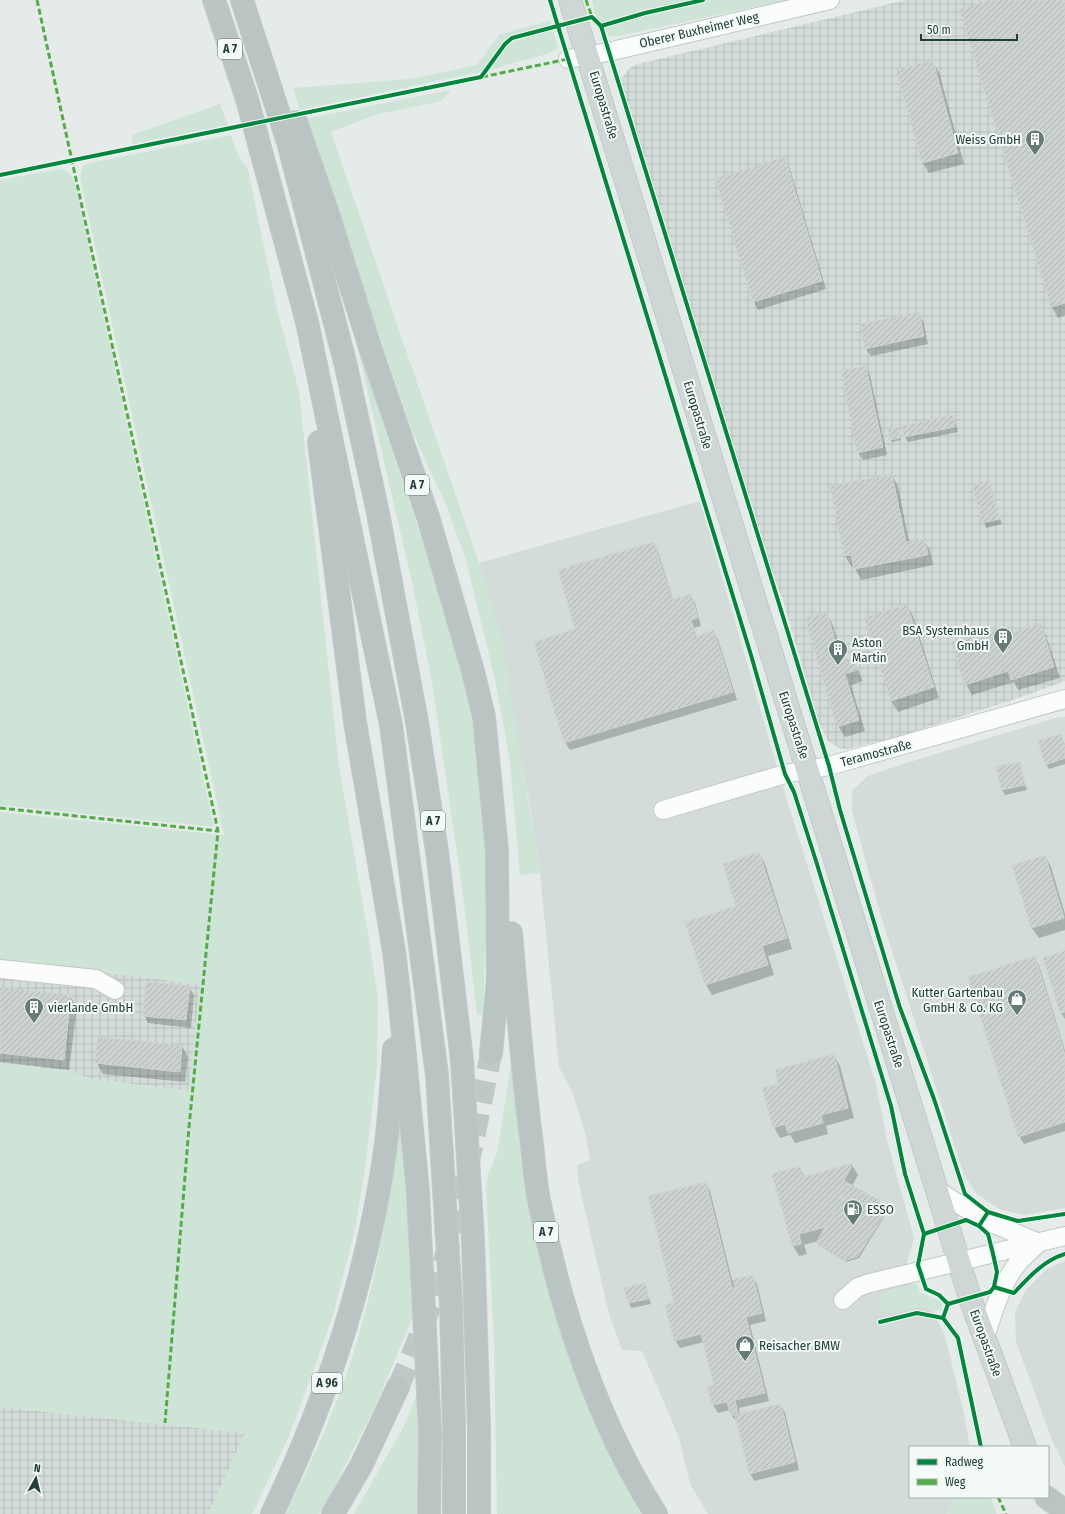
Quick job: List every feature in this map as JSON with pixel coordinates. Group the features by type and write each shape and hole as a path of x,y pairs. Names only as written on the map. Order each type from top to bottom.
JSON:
{"highway":[{"name":"A 7","path":"214,0 247,99 307,322 391,725 437,1075 451,1304 454,1429 454,1514"},
{"name":"A 7","path":"242,0 280,94 295,141 370,347 429,520 473,671 484,717 497,851 510,930 523,1072 540,1205 566,1313 602,1411 638,1486 656,1514"},
{"name":"A 7","path":"295,141 376,505 417,722 437,851 462,1060 473,1240 479,1428 479,1514"},
{"path":"307,322 314,406 355,722 393,944 399,994 418,1192 430,1432 429,1514"},
{"name":"A 7","path":"491,1054 498,979 497,851"},
{"name":"A 96","path":"272,1514 310,1430 339,1353 367,1247 385,1151 399,994"},
{"path":"333,1514 362,1464 398,1387"},
{"path":"1047,1498 1065,1511"}],"main road":[{"name":"Europastraße","path":"570,0 578,57 808,770 984,1340 1025,1446"},
{"path":"1047,1498 1055,1514"}],"street":[{"name":"Oberer Buxheimer Weg","path":"578,57 830,0"},
{"name":"Teramostraße","path":"663,810 785,774 829,766 1065,699"},
{"path":"0,968 96,979 115,990"},
{"path":"937,1190 982,1219 1039,1243"},
{"path":"843,1300 850,1292 864,1285 1065,1236"},
{"path":"984,1340 1008,1277 1018,1262 1039,1243"}],"shaded area":[{"path":"906,0 1065,0 1065,681 1021,697 897,737 847,749 839,748 828,741 819,723 783,600 762,550 619,81 630,68 638,64"},
{"path":"700,501 785,794 876,1084 887,1140 914,1238 907,1262 915,1289 929,1303 945,1336 962,1405 970,1446 909,1446 909,1498 955,1498 947,1514 708,1514 690,1484 679,1438 642,1351 622,1350 609,1314 578,1180 577,1165 590,1160 585,1133 573,1094 559,1067 540,873 528,794 479,563"},
{"path":"1059,717 1065,717 1065,1208 1025,1215 999,1209 976,1193 964,1175 880,913 852,811 852,791 868,776 906,763"},
{"path":"0,962 137,976 201,985 189,1091 92,1079 70,1071 0,1063"},
{"path":"1065,1261 1065,1467 1052,1440 1016,1342 1015,1313 1026,1290 1047,1269"},
{"path":"0,1407 245,1433 208,1514 0,1514"}],"green space":[{"path":"592,0 788,0 619,36 609,36 596,16"},
{"path":"550,21 558,48 544,55 498,68 300,110 293,88 410,79 477,65 500,34"},
{"path":"451,90 441,101 375,115 331,132 479,563 501,633 540,873 520,875 510,762 496,684 466,560 446,505 411,429 305,119"},
{"path":"220,104 228,125 132,144 132,135"},
{"path":"231,135 238,155 248,170 277,309 299,391 339,766 378,999 377,1066 366,1162 356,1225 334,1312 289,1436 252,1514 208,1514 245,1433 0,1407 0,1063 70,1071 92,1079 188,1091 200,985 137,976 0,962 0,812 224,835 80,177 83,166 90,163"},
{"path":"59,169 65,170 70,174 75,184 214,827 0,805 0,180"},
{"path":"356,341 432,569 463,674 475,735 487,858 483,1015 477,1015 463,895 432,682 412,582"},
{"path":"512,1060 533,1203 648,1514 497,1514 494,1343 486,1188 488,1175 497,1153"},
{"path":"402,1105 415,1312 375,1407 322,1511 319,1514 286,1514 336,1403 352,1357 367,1306 385,1221"},
{"path":"917,1284 920,1292 941,1302 941,1310 916,1308 897,1312 885,1312 881,1310 879,1305 880,1296 886,1291"},
{"path":"417,1394 419,1514 354,1514 404,1426"},
{"path":"955,1498 990,1498 997,1514 947,1514"}],"building":[{"name":"Weiss GmbH","path":"989,0 1065,0 1065,303 1051,307 959,9"},
{"path":"933,60 958,153 922,163 896,70"},
{"path":"785,157 822,281 753,302 715,178"},
{"path":"919,312 924,336 865,349 860,324"},
{"path":"866,366 883,447 857,453 841,371"},
{"path":"953,415 955,427 904,437 902,426"},
{"path":"898,427 900,438 890,440 888,429"},
{"path":"892,474 906,542 925,538 928,555 854,569 851,555 844,556 830,486"},
{"path":"989,480 1000,519 982,523 972,484"},
{"path":"654,542 672,600 691,594 698,618 691,620 696,636 714,630 733,692 564,743 534,642 575,629 558,570"},
{"path":"907,604 934,687 891,701 864,618"},
{"name":"Aston Martin","path":"827,612 839,654 845,652 847,662 854,660 857,670 845,674 859,720 837,727 805,618"},
{"name":"BSA Systemhaus GmbH","path":"1041,623 1054,667 1011,680 1008,671 965,685 951,642 1000,627 1002,635"},
{"path":"1061,734 1065,747 1065,758 1045,765 1038,741"},
{"path":"1020,762 1025,785 1001,790 996,766"},
{"path":"759,852 787,938 762,946 768,965 705,985 685,922 736,906 723,864"},
{"path":"1045,855 1064,918 1031,928 1012,865"},
{"path":"1065,950 1065,1012 1060,1013 1043,958"},
{"name":"Kutter Gartenbau GmbH & Co. KG","path":"1035,956 1065,1055 1065,1122 1018,1137 968,977"},
{"path":"146,982 190,986 186,1020 143,1016"},
{"name":"vierlande GmbH","path":"0,987 71,995 64,1060 0,1053"},
{"path":"98,1037 182,1045 180,1072 95,1063"},
{"path":"834,1054 848,1108 821,1115 823,1123 788,1133 785,1124 773,1128 762,1088 778,1084 775,1070"},
{"path":"853,1163 844,1181 850,1184 826,1227 799,1234 801,1244 792,1246 772,1174 800,1166 803,1177"},
{"path":"706,1182 732,1288 735,1288 733,1279 753,1275 762,1313 746,1317 765,1393 735,1400 738,1414 781,1404 795,1462 749,1474 735,1415 731,1416 727,1402 712,1405 707,1386 714,1385 701,1334 674,1341 665,1305 674,1302 648,1196"},
{"path":"850,1184 879,1200 884,1215 858,1256 844,1261 816,1243"},
{"path":"645,1283 649,1299 628,1303 624,1288"}],"tunnel":[{"path":"398,1387 430,1307 443,1265 474,1139 491,1054"}],"marked path":[{"path":"37,0 218,831 189,1127 165,1423"},
{"path":"586,0 592,17"},
{"path":"482,77 568,59"},
{"path":"0,808 218,831"},
{"path":"998,1498 1006,1514"}],"cycle path":[{"path":"550,0 751,655 785,774 794,792 891,1106 905,1174 924,1234 918,1265 926,1289 939,1295 948,1304 943,1318 958,1338 981,1446"},
{"path":"0,175 481,77 505,44 512,38 592,17 601,26 645,13 703,0"},
{"path":"601,26 829,766 840,810 899,1005 934,1099 965,1194 988,1212 1018,1221 1065,1214"},
{"path":"988,1212 979,1226 988,1234 993,1254 997,1272 994,1287"},
{"path":"924,1234 966,1220 979,1226"},
{"path":"948,1304 990,1292 994,1287 1014,1293 1043,1265 1065,1254"},
{"path":"880,1322 917,1313 943,1318"}],"place":[{"name":"Weiss GmbH","path":"1035,156"},
{"name":"BSA Systemhaus GmbH","path":"1003,654"},
{"name":"Aston Martin","path":"838,666"},
{"name":"Kutter Gartenbau GmbH & Co. KG","path":"1017,1016"},
{"name":"vierlande GmbH","path":"34,1024"},
{"name":"ESSO","path":"853,1226"},
{"name":"Reisacher BMW","path":"745,1362"}]}
